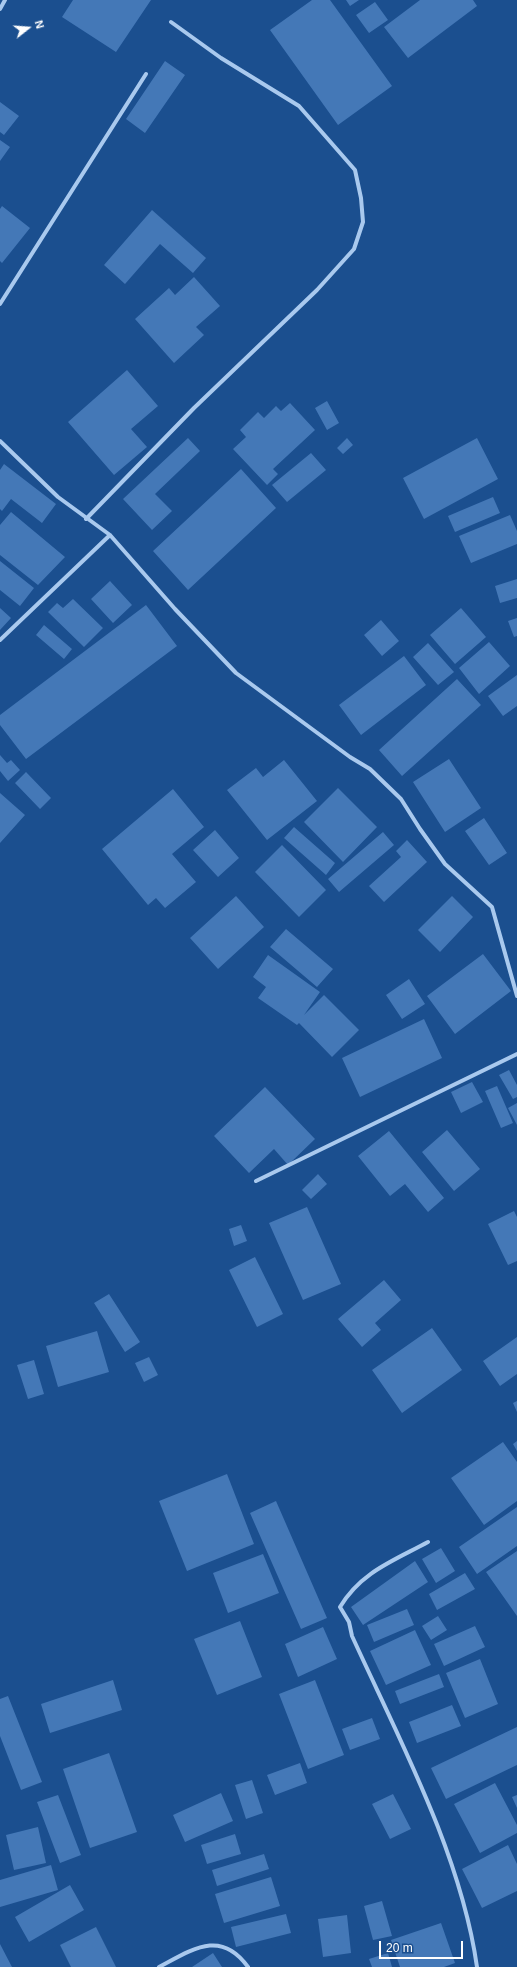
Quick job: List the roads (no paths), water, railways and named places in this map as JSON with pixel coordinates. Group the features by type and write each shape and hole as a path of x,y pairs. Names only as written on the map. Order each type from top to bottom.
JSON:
{"street":[{"path":"0,9 5,0"},
{"path":"86,519 194,408 317,290 354,249 363,222 361,198 355,170 299,106 221,58 170,22"},
{"path":"0,304 146,74"},
{"path":"0,441 58,497 86,519 110,535 175,609 236,673 370,769 402,799 420,829 446,864 492,907 517,996"},
{"path":"0,640 110,535"},
{"path":"256,1181 517,1054"},
{"path":"428,1542 364,1577 349,1592 340,1607 349,1622 352,1636 439,1829 463,1903 477,1967"},
{"path":"159,1967 184,1954 210,1944 232,1949 239,1955 248,1967"}]}
